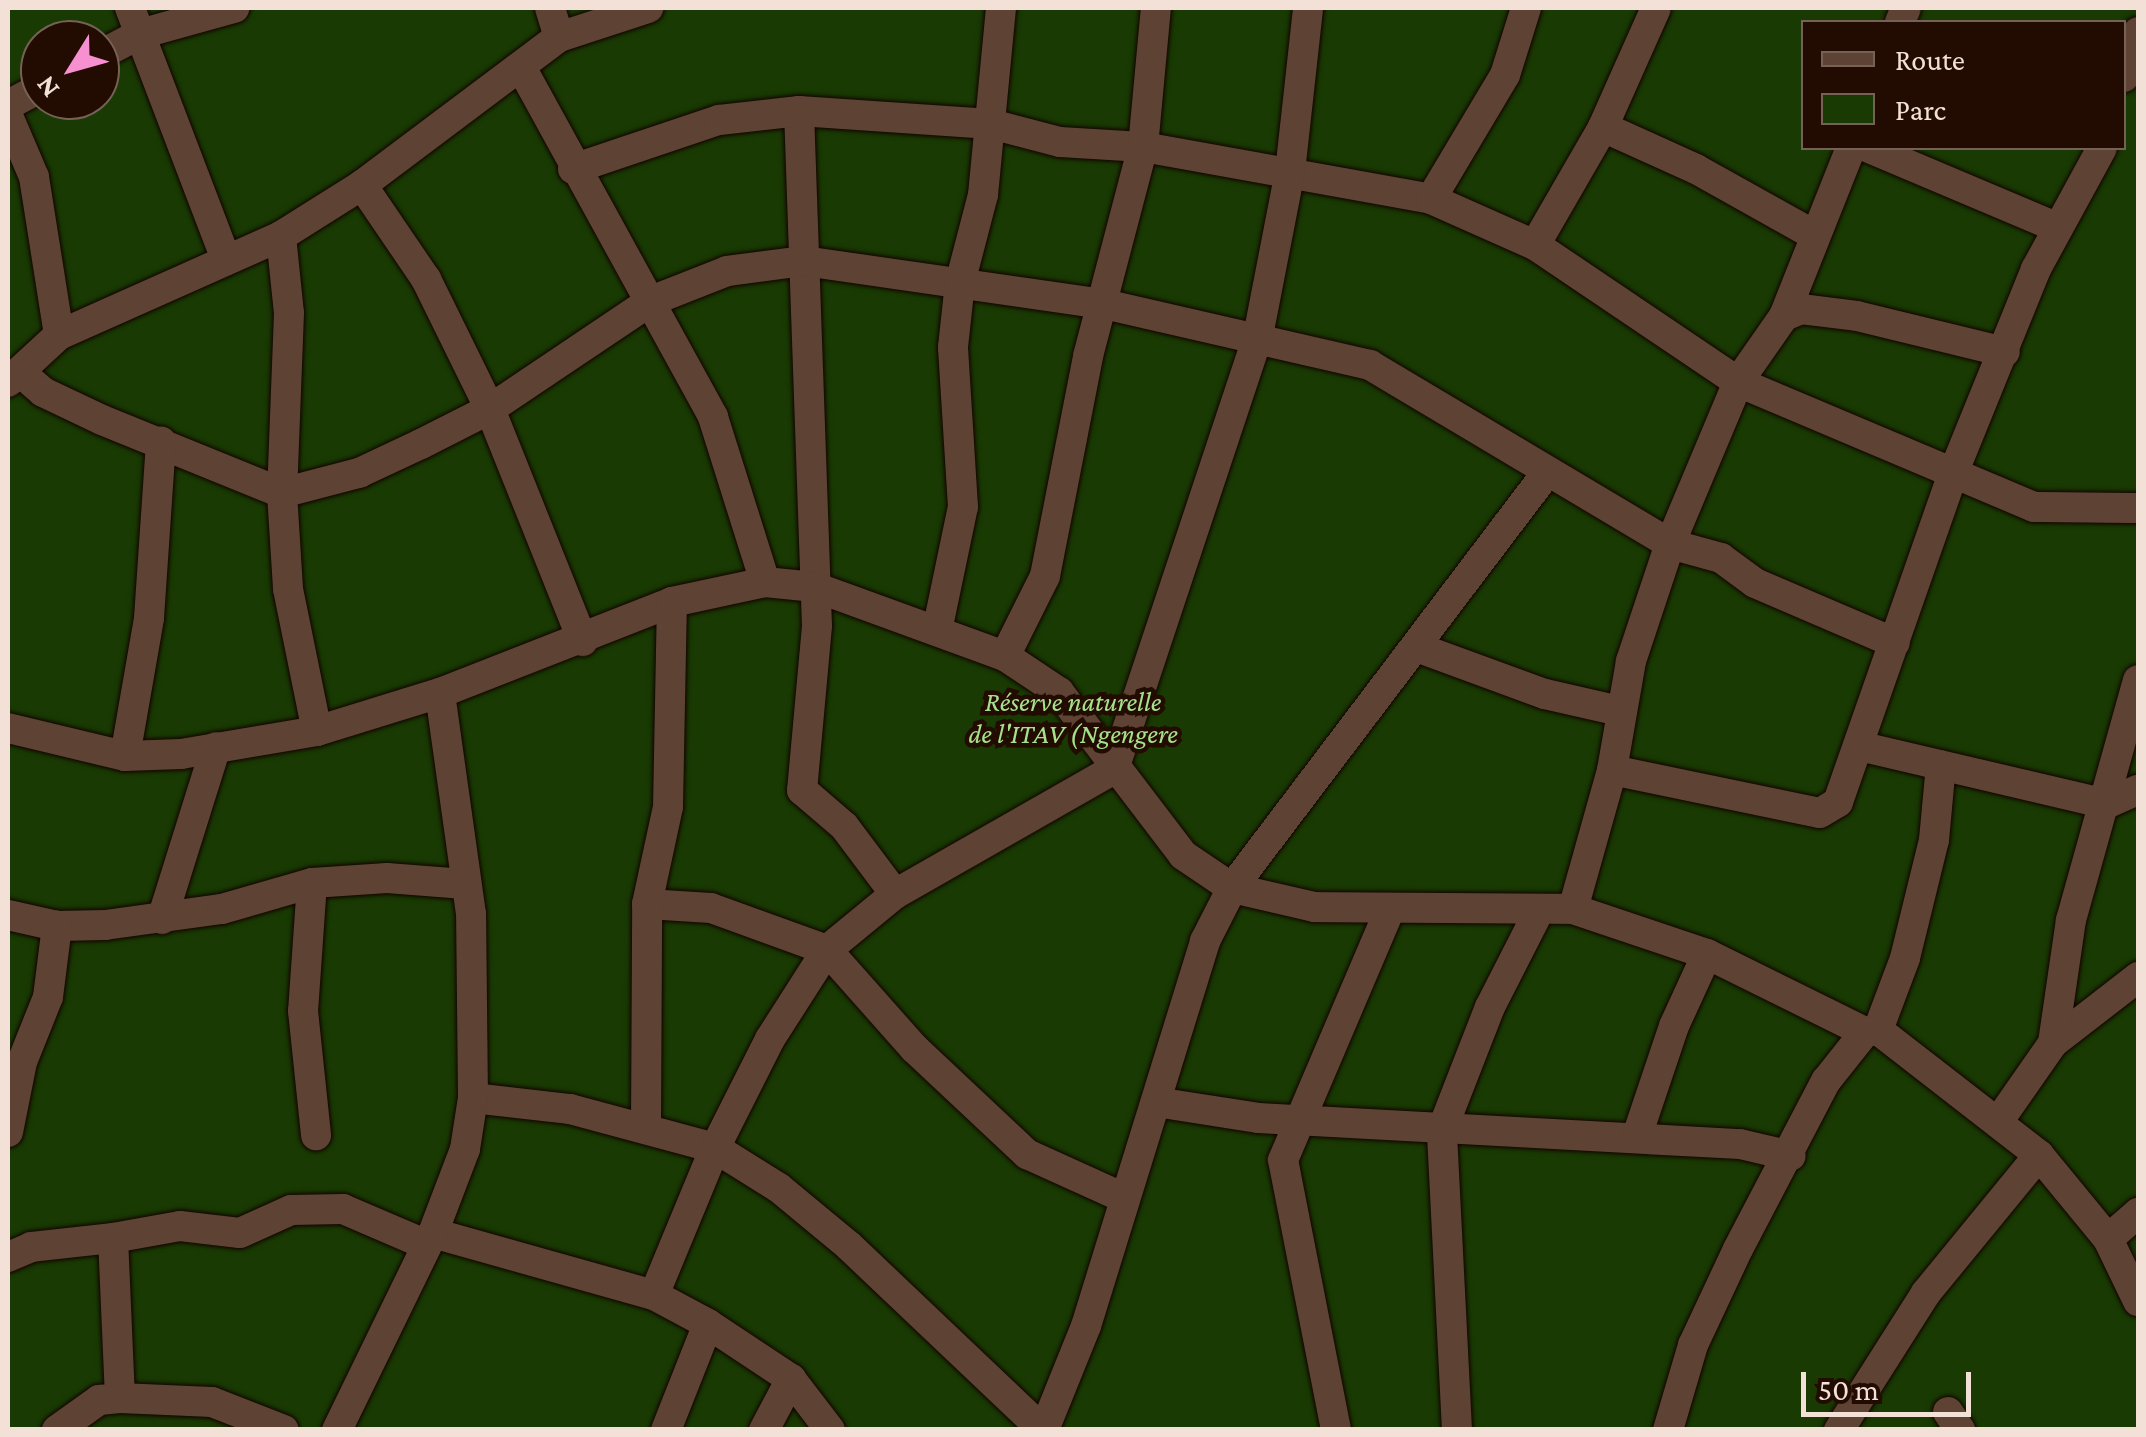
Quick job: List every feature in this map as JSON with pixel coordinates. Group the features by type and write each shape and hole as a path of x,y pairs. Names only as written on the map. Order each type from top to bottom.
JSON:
{"street":[{"path":"226,260 135,21 234,8"},
{"path":"550,8 559,37"},
{"path":"648,8 559,37 522,69 362,185 282,236 59,335 14,377 282,494 359,474 490,409 651,302 727,271 804,261 960,283 1104,304 1258,336 1370,365 1466,418 1545,475 1670,544 1721,558 1755,583 1895,644"},
{"path":"937,631 963,508 952,347 960,283 984,195 1001,8"},
{"path":"1004,656 1045,576 1058,491 1143,147 1156,8"},
{"path":"654,1295 716,1148 770,1040 827,950 894,894 1114,769 1258,336 1290,172 1308,8"},
{"path":"1431,200 1504,75 1526,8"},
{"path":"1535,245 1603,127 1656,8"},
{"path":"2126,71 2138,32"},
{"path":"522,69 573,169 651,302 712,417 765,582"},
{"path":"799,111 815,587 802,790 844,826 894,894"},
{"path":"573,169 719,120 799,111 991,124 1060,142 1143,147 1431,200 1535,245 1738,382 2034,507 2138,508"},
{"path":"8,116 34,178 59,335"},
{"path":"1603,127 1696,168 1814,235"},
{"path":"1573,909 1612,770 1620,712 1670,544 1738,382 1784,316 1850,150"},
{"path":"1874,150 2056,227"},
{"path":"1612,770 1820,813 1838,802 1954,471 2056,227 2101,150"},
{"path":"362,185 426,279 490,409 583,641"},
{"path":"282,236 288,313 282,494 288,589 317,731"},
{"path":"1784,316 1800,309 1857,316 2005,352"},
{"path":"126,756 149,618 162,440"},
{"path":"473,1098 570,1109 716,1148 779,1188 860,1256 1044,1430 1086,1326 1205,941 1232,888 1419,648 1545,475"},
{"path":"8,728 126,756 216,748 317,731 440,693 583,641 672,602 765,582 815,587 1004,656 1059,692 1114,769 1183,854 1232,888 1314,907 1389,911 1573,909 1707,954 1871,1031 2000,1119 2039,1155 2108,1239 2138,1301"},
{"path":"646,1128 647,904 668,807 672,602"},
{"path":"1419,648 1544,694 1620,712"},
{"path":"2054,1043 2071,920 2138,680"},
{"path":"338,1430 430,1239 465,1149 473,1098 471,914 440,693"},
{"path":"1860,746 2106,804 2138,790"},
{"path":"162,919 216,748"},
{"path":"1668,1430 1692,1345 1826,1081 1871,1031 1905,958 1934,840 1942,765"},
{"path":"8,916 56,926 162,919 312,883 387,878 464,884"},
{"path":"312,883 304,1011 316,1136"},
{"path":"647,904 711,908 827,950 997,1130 1027,1154 1124,1198"},
{"path":"1456,1430 1442,1130 1490,1007 1540,909"},
{"path":"1336,1430 1282,1160 1295,1121 1389,911"},
{"path":"8,1132 22,1062 48,997 56,926"},
{"path":"1637,1136 1674,1026 1707,954"},
{"path":"2000,1119 2054,1043 2138,978"},
{"path":"1156,1102 1295,1121 1740,1144 1791,1156"},
{"path":"1839,1430 1926,1293 2039,1155"},
{"path":"8,1258 31,1247 180,1226 240,1233 291,1210 343,1208 430,1239 654,1295 708,1324 790,1379 830,1430"},
{"path":"2108,1239 2138,1213"},
{"path":"113,1238 120,1398"},
{"path":"666,1430 708,1324"},
{"path":"764,1430 790,1379"},
{"path":"57,1430 99,1400 120,1398 212,1402 284,1430"}],"green space":[{"name":"Réserve naturelle de l'ITAV (Ngengere","path":"8,8 2138,8 2138,1429 8,1430"}]}
